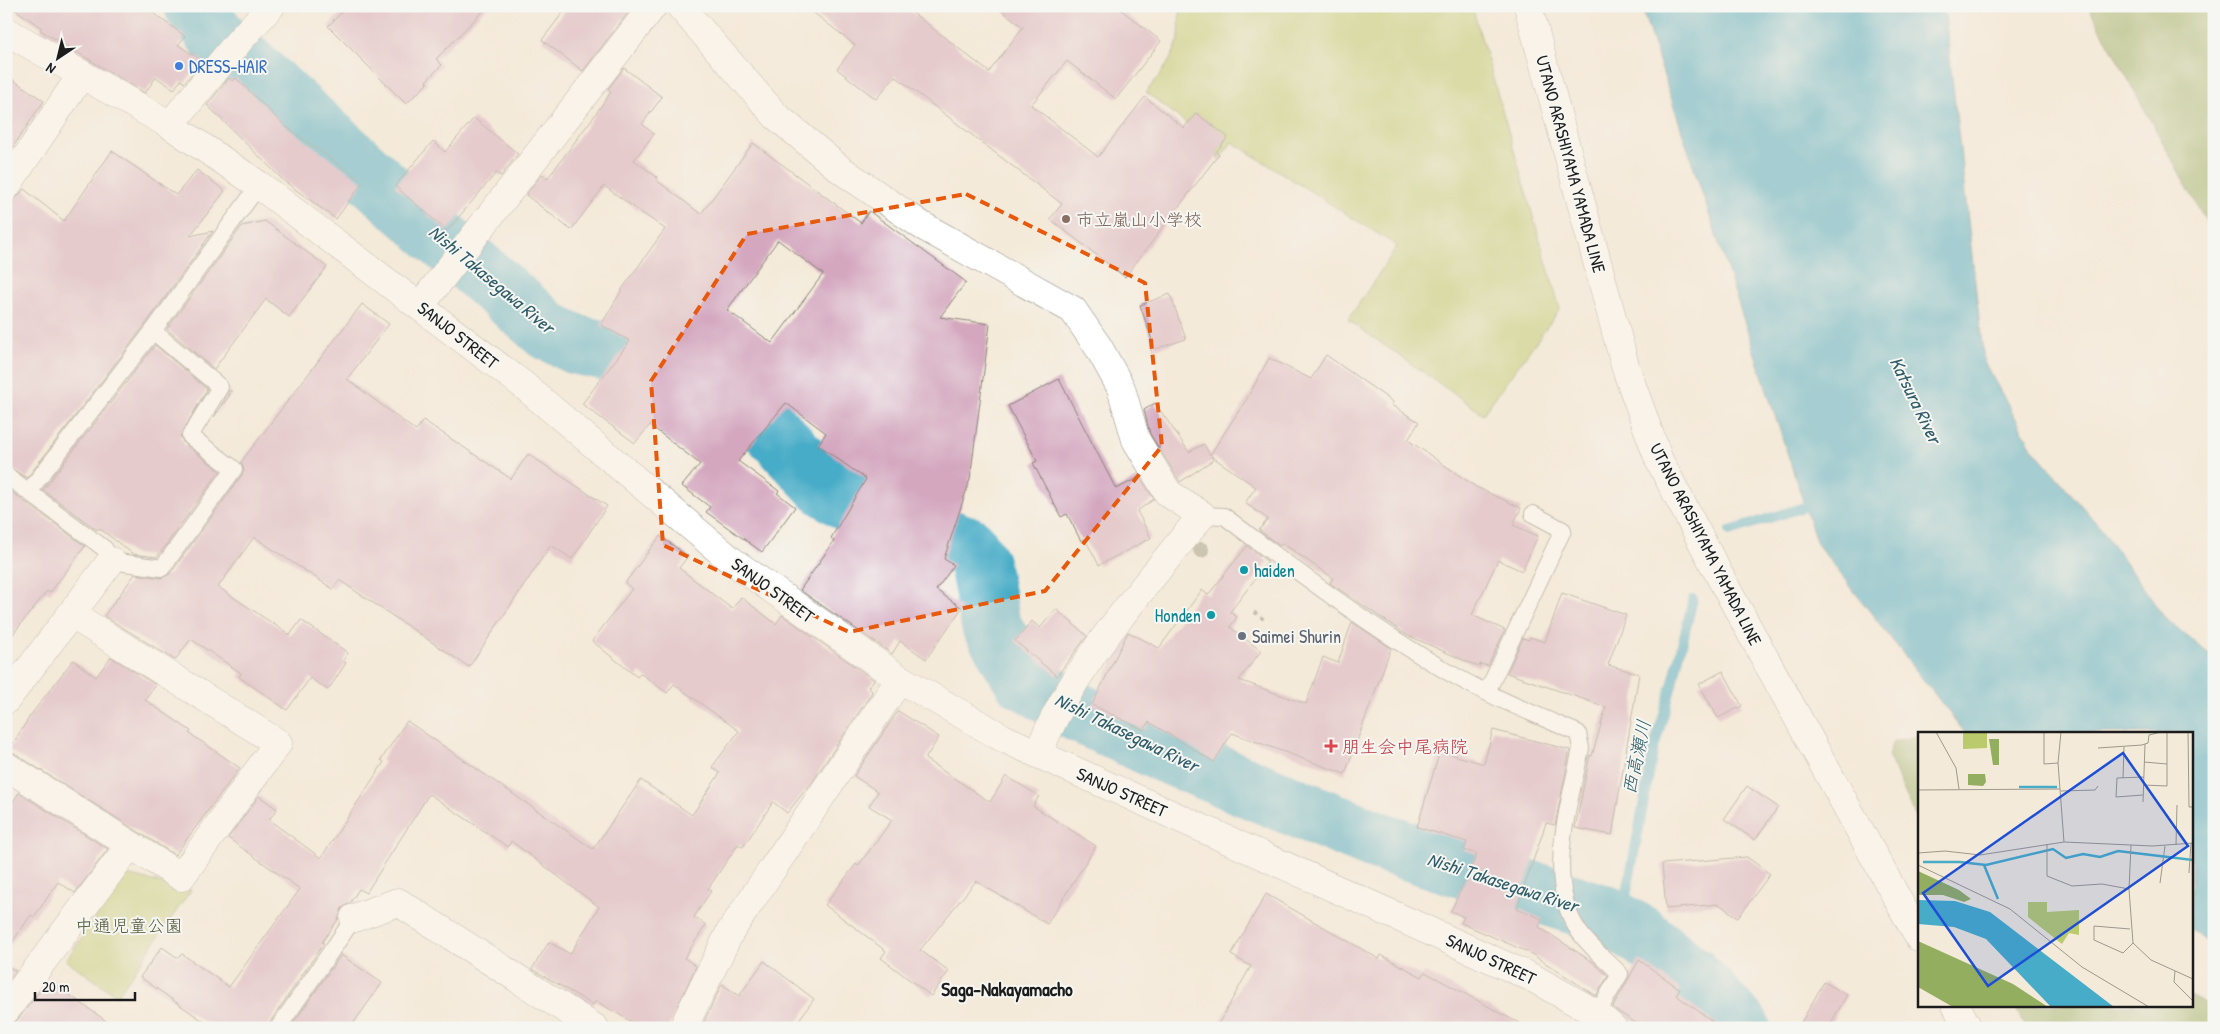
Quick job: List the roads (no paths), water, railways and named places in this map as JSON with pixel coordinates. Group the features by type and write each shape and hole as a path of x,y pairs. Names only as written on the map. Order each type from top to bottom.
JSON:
{"street":[{"path":"170,125 220,63 271,6"},
{"path":"420,306 653,6"},
{"path":"680,6 776,116 840,169 921,225 1073,310 1099,348 1121,388 1136,440 1168,493 1202,515 1087,661 1050,723 1038,754"},
{"name":"UTANO ARASHIYAMA YAMADA LINE","path":"1528,6 1626,369 1659,460 1724,584 1918,936"},
{"name":"SANJO STREET","path":"6,31 170,125 259,185 522,384 732,561 900,679 1003,738 1533,978 1605,1021"},
{"path":"6,187 82,74"},
{"path":"10,689 111,562"},
{"path":"6,766 181,876 278,743 71,614"},
{"path":"683,1028 730,932 900,679"},
{"path":"6,1010 130,844"},
{"path":"354,918 398,902 595,1028"},
{"path":"1957,1006 1968,1028"}],"lane":[{"path":"29,491 153,331 259,185"},
{"path":"6,475 105,550 111,562 162,568 234,468 190,436 220,387 153,331"},
{"path":"1487,692 1563,530 1533,514"},
{"path":"1202,515 1224,516 1329,596 1448,672 1578,734 1581,748 1560,857 1564,892 1570,914 1578,931 1620,974 1605,1021"},
{"path":"278,1028 354,918"}],"water":[{"name":"Katsura River","path":"1641,6 1944,6 1984,362 2033,449 2103,531 2165,618 2214,658 2214,947 2192,931 2192,732 1964,732 1817,544"}],"waterway":[{"name":"Nishi Takasegawa River","path":"194,6 220,40 397,200 548,331 577,345 712,374 732,388 824,486 852,504 968,546 979,563 991,625 1023,679 1079,713 1162,752 1375,840 1606,915 1639,934 1693,977 1741,1028"},
{"name":"西高瀬川","path":"1730,531 1804,507"},
{"name":"西高瀬川","path":"1621,923 1654,748 1673,682 1693,599"}],"place":[{"name":"DRESS-HAIR","path":"179,66"},
{"name":"市立嵐山小学校","path":"1066,219"},
{"name":"haiden","path":"1244,570"},
{"name":"Honden","path":"1211,615"},
{"name":"Saimei Shurin","path":"1242,636"},
{"name":"朋生会中尾病院","path":"1331,746"}],"district":[{"name":"Saga-Nakayamacho","path":"1007,989"}],"park label":[{"name":"中通児童公園","path":"129,925"}]}
